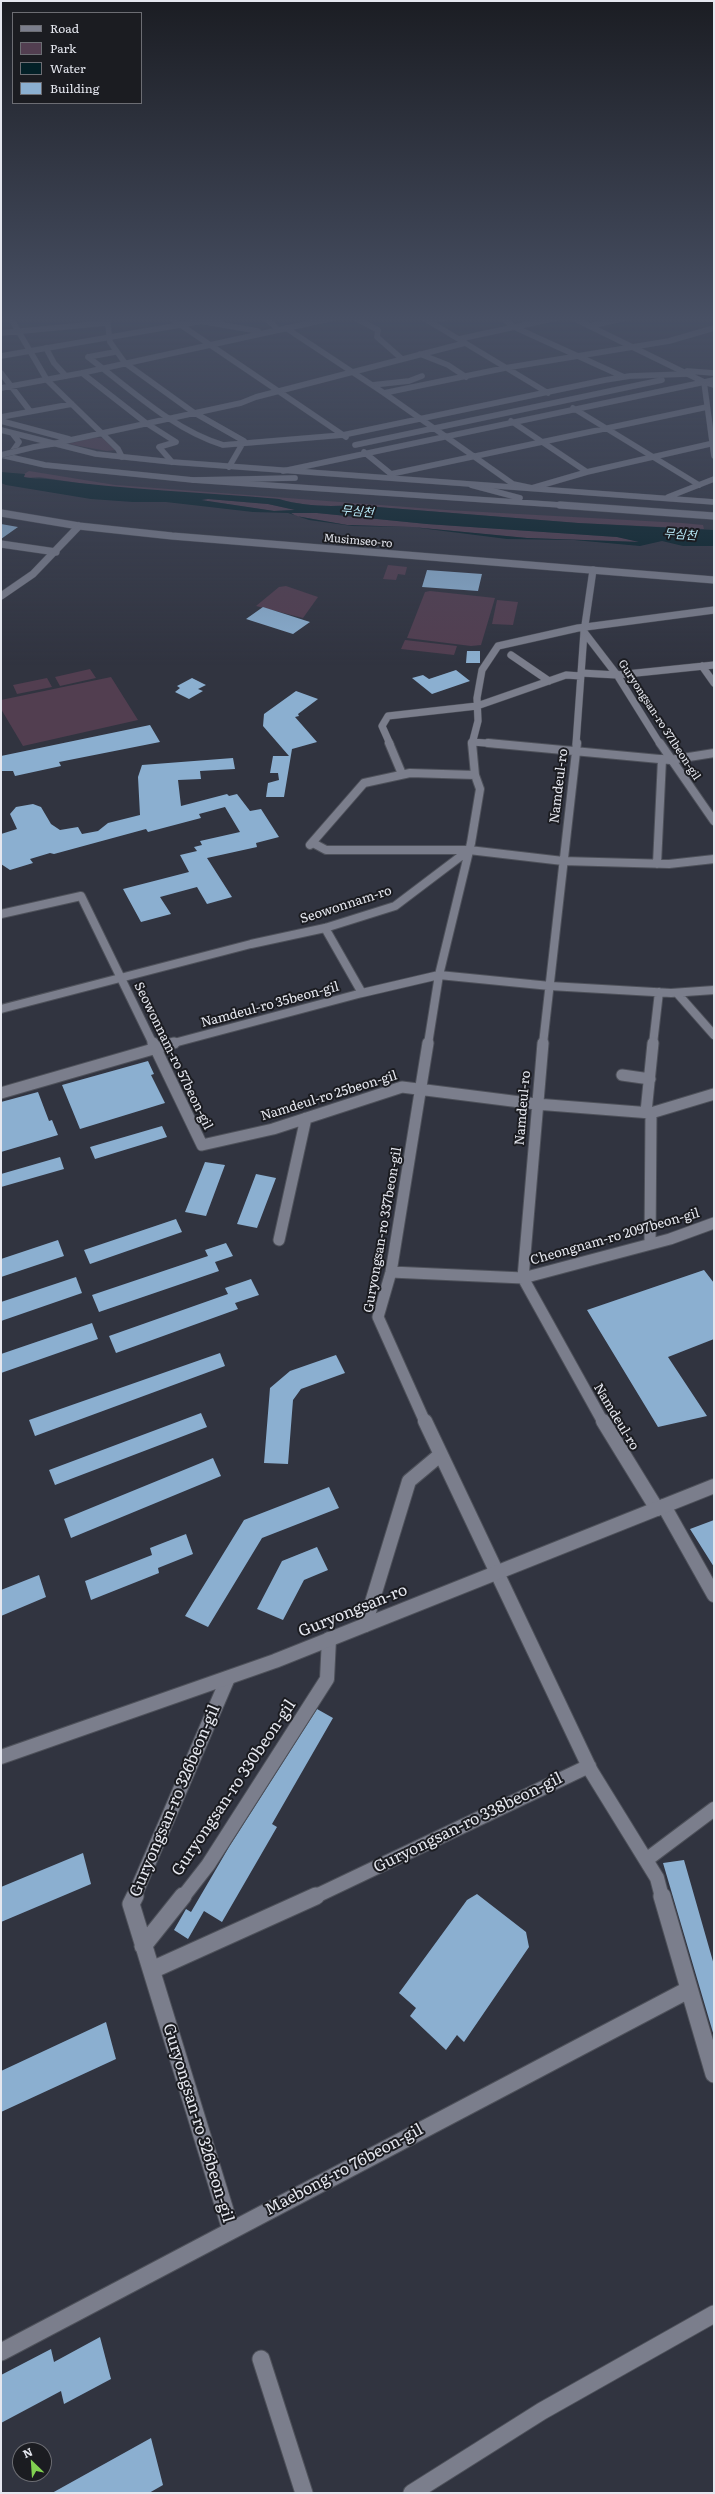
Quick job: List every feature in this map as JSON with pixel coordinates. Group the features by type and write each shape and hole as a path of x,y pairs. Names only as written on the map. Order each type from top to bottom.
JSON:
{"street":[{"path":"12,433 19,442 12,452"},
{"path":"13,433 52,444 122,457 172,462 282,471 390,476 471,485 532,488 714,502"},
{"path":"47,433 72,440"},
{"path":"1,455 34,446 52,444 99,433"},
{"path":"101,433 118,449 122,457"},
{"path":"162,433 176,442 159,447 172,462"},
{"path":"197,433 214,444 244,441 302,440 351,433"},
{"path":"231,433 244,441"},
{"path":"355,444 408,433"},
{"path":"443,433 513,484 532,488 587,472 713,443 714,455"},
{"path":"282,471 466,433"},
{"path":"530,433 587,472"},
{"path":"390,476 591,433"},
{"path":"613,433 699,485"},
{"path":"343,435 367,454 390,476"},
{"path":"229,467 244,441"},
{"path":"1,455 45,465 194,480 714,516"},
{"path":"194,480 346,475"},
{"path":"665,498 714,479"},
{"path":"471,485 487,491 553,506 607,515 714,521"},
{"name":"Musimseo-ro","path":"1,513 79,526 714,580"},
{"path":"1,596 26,583 79,526"},
{"path":"1,544 56,552"},
{"name":"Namdeul-ro","path":"593,570 585,629 576,751 536,1104 523,1278 593,1405 660,1507 714,1595"},
{"name":"Guryongsan-ro 337beon-gil","path":"497,1571 440,1455 378,1317 391,1272 422,1089 439,975 469,850 480,789 476,775 472,742 478,721 477,706 482,670 498,646 585,629 714,610"},
{"name":"Guryongsan-ro 371beon-gil","path":"585,629 617,675 666,759 714,821"},
{"path":"511,655 549,681"},
{"path":"402,774 382,726 388,716 477,706 566,675 617,675 714,665"},
{"path":"702,666 714,682"},
{"path":"472,742 666,759 714,753"},
{"path":"657,864 666,759"},
{"path":"476,775 402,774 364,783 310,845 313,843 326,850 469,850 563,861 657,864 714,859"},
{"name":"Seowonnam-ro","path":"1,1009 251,944 325,928 395,906 469,850"},
{"name":"Seowonnam-ro 57beon-gil","path":"1,914 81,896 202,1145"},
{"path":"325,928 362,993"},
{"name":"Namdeul-ro 35beon-gil","path":"1,1093 156,1048 362,993 439,975 550,986 677,993 714,990"},
{"path":"650,1244 650,1079 659,992"},
{"path":"677,993 714,1034"},
{"path":"622,1075 650,1079"},
{"name":"Namdeul-ro 25beon-gil","path":"202,1145 273,1129 402,1087 536,1104 649,1112"},
{"path":"649,1112 714,1094"},
{"path":"279,1240 306,1118"},
{"name":"Cheongnam-ro 2097beon-gil","path":"391,1272 523,1278 650,1244 714,1223"},
{"path":"365,1625 409,1481 440,1455"},
{"name":"Guryongsan-ro","path":"1,1757 228,1678 714,1486"},
{"path":"497,1571 589,1766 657,1878 688,1990 714,2074"},
{"name":"Guryongsan-ro 330beon-gil","path":"143,1946 208,1865 327,1679 329,1639"},
{"name":"Guryongsan-ro 326beon-gil","path":"228,1678 131,1904 230,2230"},
{"name":"Guryongsan-ro 338beon-gil","path":"152,1970 348,1881 589,1766"},
{"path":"646,1860 714,1809"},
{"name":"Maebong-ro 76beon-gil","path":"1,2352 688,1990"},
{"path":"412,2493 542,2411 714,2314"},
{"path":"261,2359 304,2493"}],"green space":[{"path":"94,437 103,438 115,450 107,451 68,444"},
{"path":"29,471 115,485 446,510 682,523 703,525 704,529 578,523 352,505 315,505 279,499 112,488 39,477 24,478 24,474"},
{"path":"208,499 268,504 296,510 274,511 201,500"},
{"path":"291,513 317,513 427,524 617,537 641,542 527,538 412,527 347,525 296,516"},
{"path":"388,565 407,567 405,575 398,574 396,580 383,579"},
{"path":"286,586 318,597 303,618 256,606 279,587"},
{"path":"430,591 495,598 481,645 471,646 407,638 425,592"},
{"path":"497,600 518,602 513,625 492,624"},
{"path":"405,640 457,646 454,655 401,649"},
{"path":"90,669 96,678 60,686 55,677"},
{"path":"111,677 138,720 23,746 1,709 1,700"},
{"path":"47,678 52,687 17,694 13,685"}],"water":[{"name":"무심천","path":"1,472 25,474 24,477 30,478 77,483 279,499 315,505 352,505 578,523 714,530 714,546 683,546 662,541 640,546 574,540 507,539 412,527 527,538 639,542 617,537 427,524 317,513 291,513 295,515 288,513 253,512 166,502 133,502 91,499 1,483","holes":["208,499 268,504 295,510 274,511 201,500"]},
{"path":"298,516 347,525 412,527 352,526 309,520"}],"building":[{"path":"1,524 18,527 1,539"},
{"path":"427,570 482,574 478,591 422,587"},
{"path":"263,607 310,622 293,634 246,619"},
{"path":"467,651 480,651 480,663 466,663"},
{"path":"456,670 470,681 432,694 412,678 423,675 429,679"},
{"path":"192,678 206,685 198,689 203,691 189,699 175,692 180,688 177,686"},
{"path":"296,691 318,699 298,714 299,716 295,717 317,742 292,749 284,797 266,797 268,783 279,780 278,773 270,773 273,756 289,756 263,726 264,714"},
{"path":"150,725 160,742 59,762 61,766 15,776 13,771 1,771 1,756"},
{"path":"233,758 235,769 200,771 201,779 178,780 181,806 227,794 229,796 237,794 250,811 261,809 279,837 256,843 257,847 207,858 232,897 207,904 197,887 160,897 171,914 141,922 123,889 189,872 180,855 197,851 194,847 202,845 200,841 240,832 225,807 199,814 201,818 148,832 146,829 54,854 50,853 30,859 33,863 10,870 1,864 1,834 17,829 10,814 16,807 33,804 41,807 51,824 60,830 78,827 82,834 98,831 108,823 140,815 138,777 142,765"},
{"path":"148,1061 154,1074 151,1075 165,1103 80,1129 62,1085"},
{"path":"38,1092 49,1121 52,1120 58,1135 1,1152 1,1102"},
{"path":"162,1126 167,1137 95,1159 90,1147"},
{"path":"60,1157 64,1169 1,1187 1,1174"},
{"path":"205,1162 225,1165 206,1216 185,1212"},
{"path":"256,1174 276,1178 257,1228 237,1224"},
{"path":"176,1219 182,1232 90,1264 84,1250"},
{"path":"58,1240 64,1256 1,1277 1,1259"},
{"path":"226,1243 233,1256 215,1262 219,1271 99,1312 92,1295 208,1256 205,1250"},
{"path":"704,1270 714,1283 714,1339 668,1357 707,1416 658,1427 587,1310"},
{"path":"76,1277 82,1293 1,1321 1,1302"},
{"path":"251,1279 259,1295 235,1303 238,1309 116,1353 109,1336 228,1294 225,1288"},
{"path":"92,1323 98,1339 1,1373 1,1354"},
{"path":"220,1353 225,1366 35,1436 29,1420"},
{"path":"336,1355 345,1373 301,1389 293,1400 288,1464 264,1463 270,1388 290,1371"},
{"path":"201,1413 207,1427 55,1485 49,1470"},
{"path":"213,1458 221,1476 71,1538 64,1519"},
{"path":"329,1487 339,1508 262,1538 208,1627 185,1616 244,1520"},
{"path":"714,1520 714,1567 690,1529"},
{"path":"186,1534 193,1554 158,1568 159,1573 91,1600 85,1581 152,1555 150,1548"},
{"path":"317,1547 328,1570 304,1580 283,1620 257,1609 282,1561"},
{"path":"39,1575 46,1597 1,1616 1,1590"},
{"path":"317,1709 333,1718 272,1824 277,1827 222,1922 204,1911 188,1939 174,1930 186,1909 191,1912 229,1847"},
{"path":"83,1853 91,1884 1,1922 1,1887"},
{"path":"684,1860 714,1965 714,2036 663,1863"},
{"path":"477,1894 526,1932 529,1947 464,2042 457,2035 446,2050 410,2016 416,2008 399,1993 467,1900"},
{"path":"106,2022 116,2059 1,2112 1,2071"},
{"path":"100,2337 111,2379 64,2404 61,2391 1,2423 1,2375 51,2349 54,2362"},
{"path":"151,2438 163,2485 149,2493 52,2493"}]}
